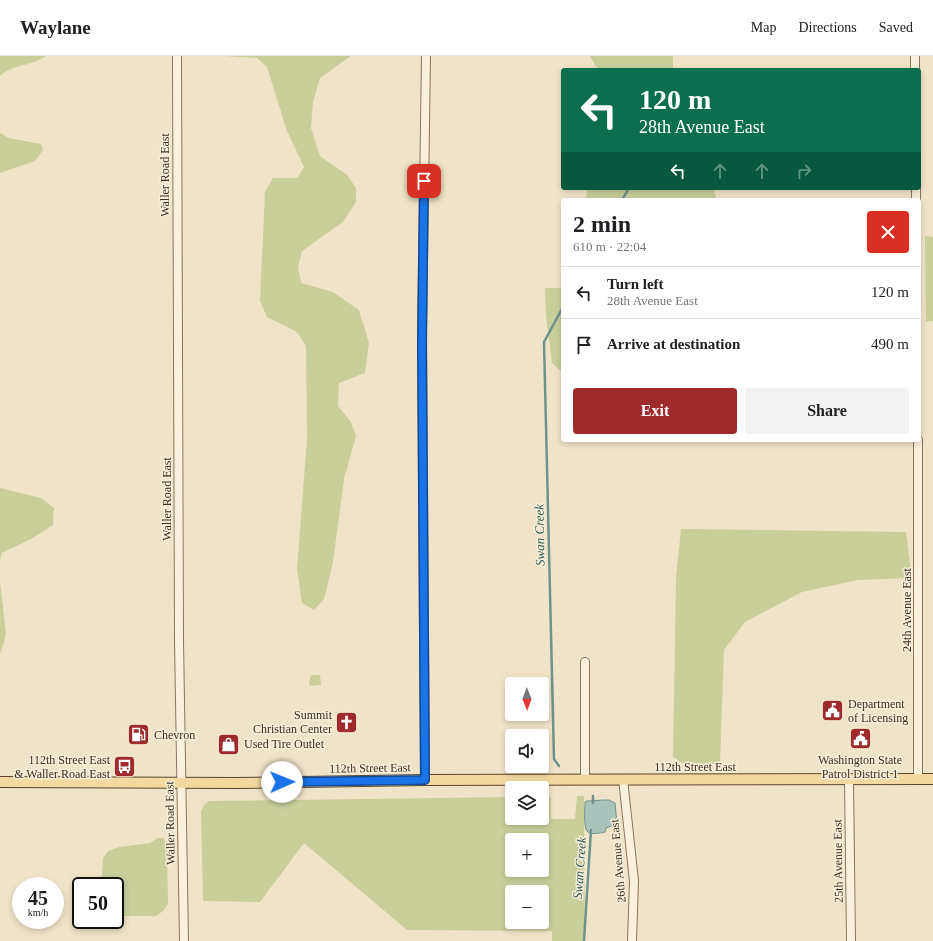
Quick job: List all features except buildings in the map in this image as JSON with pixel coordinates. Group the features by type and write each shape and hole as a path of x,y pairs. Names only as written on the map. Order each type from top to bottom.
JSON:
{"main road":[{"name":"112th Street East","path":"0,782 237,783 425,780 933,779"}],"street":[{"name":"Waller Road East","path":"177,56 181,782 184,941"},
{"path":"425,780 422,330 426,56"},
{"path":"915,56 915,68"},
{"name":"24th Avenue East","path":"918,442 918,779"},
{"path":"585,662 585,780"},
{"name":"26th Avenue East","path":"623,779 634,881 632,941"},
{"name":"25th Avenue East","path":"849,780 851,941"}],"green space":[{"path":"0,56 46,56 35,62 11,69 0,76"},
{"path":"224,56 351,56 320,78 313,102 311,128 320,156 347,175 356,188 356,202 343,222 302,251 298,267 301,283 333,292 359,310 369,343 365,373 339,383 338,406 351,422 356,436 344,479 333,562 324,599 314,610 302,603 297,569 307,439 306,346 297,332 267,317 260,301 265,192 273,178 297,178 304,167 287,131 267,67 257,58"},
{"path":"590,56 673,56 673,68 598,68"},
{"path":"0,133 9,138 41,144 43,150 35,161 0,173"},
{"path":"587,190 714,190 716,198 586,198"},
{"path":"925,236 933,237 933,321 926,322"},
{"path":"545,288 561,288 561,371 552,363 546,316"},
{"path":"0,488 41,498 54,508 53,525 31,539 2,553 0,561"},
{"path":"681,529 906,532 912,578 858,580 802,592 745,622 724,650 720,764 682,763 673,757 676,578"},
{"path":"0,580 6,635 0,654"},
{"path":"311,675 320,675 321,685 310,686 309,683"},
{"path":"577,796 584,796 585,941 552,941 552,931 407,930 304,843 260,902 203,901 201,812 204,805 209,801 505,797 505,825 549,825 549,797 551,797 551,819 575,819"},
{"path":"157,838 163,838 167,845 168,904 163,911 156,916 124,916 124,877 102,877 103,858 108,851 119,847 150,843"}],"water":[{"path":"609,800 615,803 617,824 606,828 605,832 596,834 589,833 585,827 585,802"}],"waterway":[{"name":"Swan Creek","path":"623,198 628,190"},
{"name":"Swan Creek","path":"559,766 554,759 544,342 561,311"},
{"name":"Swan Creek","path":"593,796 593,803"},
{"name":"Swan Creek","path":"584,941 591,830"}],"place":[{"name":"Department of Licensing","path":"832,711"},
{"name":"Summit Christian Center","path":"347,722"},
{"name":"Chevron","path":"138,735"},
{"name":"Washington State Patrol District 1","path":"860,739"},
{"name":"Used Tire Outlet","path":"228,744"},
{"name":"112th Street East & Waller Road East","path":"125,767"}],"route":[{"path":"282,782 425,780 422,345 424,181"}]}
